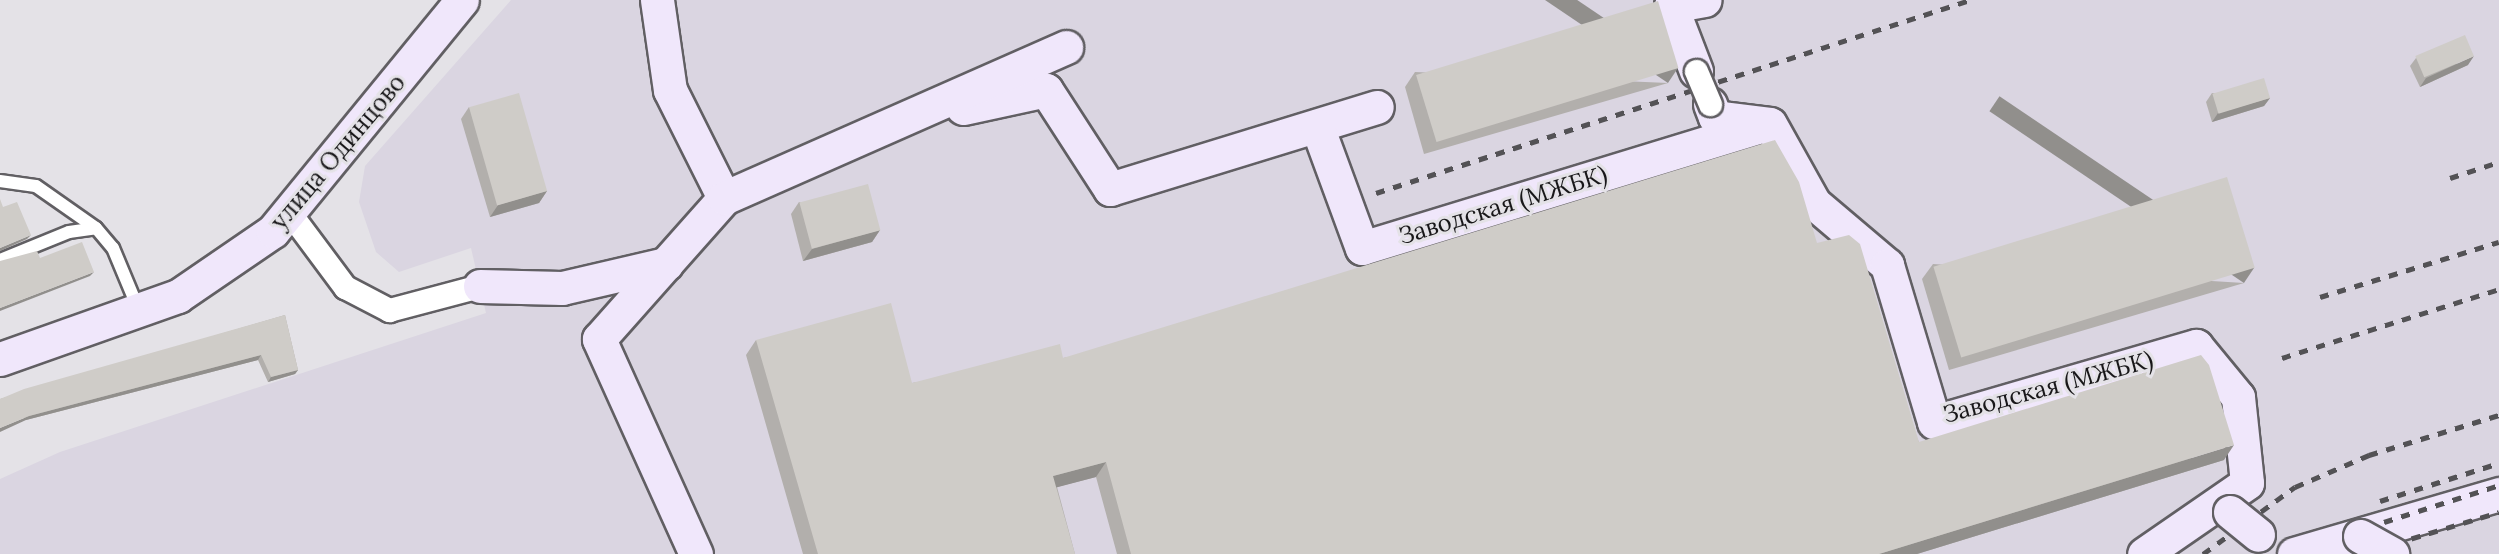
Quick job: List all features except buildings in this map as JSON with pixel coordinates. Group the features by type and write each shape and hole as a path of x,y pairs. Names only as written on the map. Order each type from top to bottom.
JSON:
{"street":[{"name":"улица Одинцово","path":"0,359 178,296 237,257 289,212 462,0"},
{"path":"657,0 670,90 724,198"},
{"path":"1704,0 1671,6 1715,117 1770,124"},
{"path":"696,554 599,339 724,198 1066,47"},
{"path":"895,122 1046,90 1110,189 1377,107"},
{"name":"Заводская (МЖБК)","path":"1317,126 1362,248 1770,124 1814,203 1887,265 1934,422 2196,346 2238,397 2247,483 2224,508 2144,554"},
{"path":"289,212 345,287 390,310 480,286 562,288 666,264"},
{"path":"2294,554 2499,494"},
{"path":"2224,508 2270,544"},
{"path":"2359,536 2392,554"}],"lane":[{"path":"0,181 36,186 96,228 113,248 139,312"},
{"path":"0,260 69,232 96,228"}],"shaded area":[{"path":"511,0 2499,0 2499,554 0,554 0,479 60,452 486,313 471,248 399,272 376,252 359,202 365,166"}],"railway":[{"path":"1376,193 1970,0"},
{"path":"2450,178 2499,162"},
{"path":"2320,297 2499,242"},
{"path":"2282,358 2499,289"},
{"path":"2203,554 2295,487 2369,455 2499,415"},
{"path":"2380,501 2499,463"},
{"path":"2384,522 2499,485"},
{"path":"2360,554 2499,512"}]}
